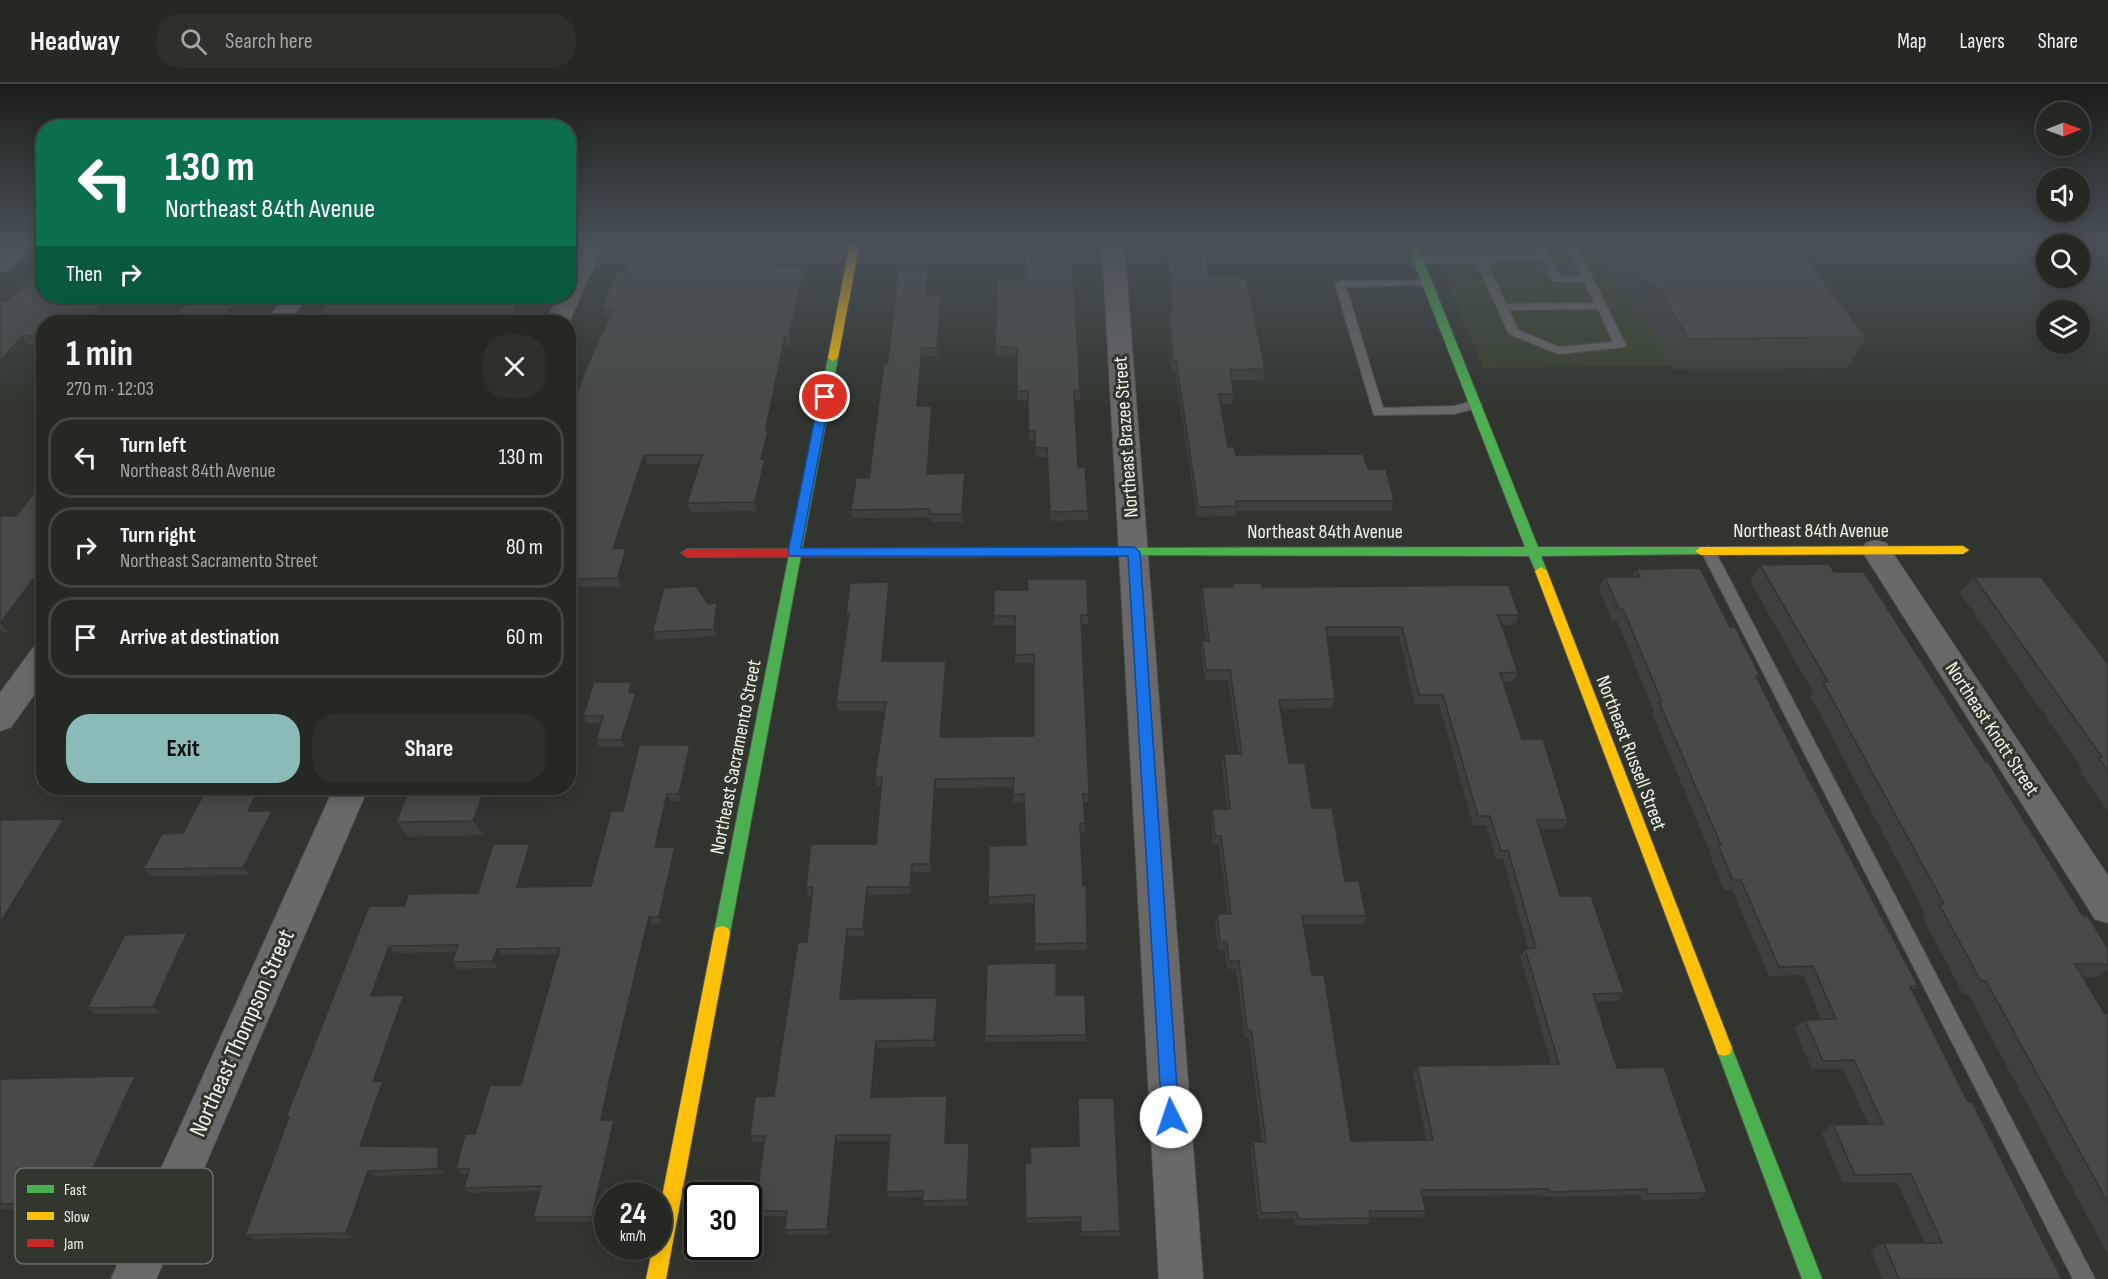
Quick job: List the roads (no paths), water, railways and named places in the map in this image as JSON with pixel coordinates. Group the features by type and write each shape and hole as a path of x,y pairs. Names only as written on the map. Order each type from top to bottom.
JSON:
{"street":[{"name":"Northeast Sacramento Street","path":"656,1279 844,298"},
{"name":"Northeast Brazee Street","path":"1117,298 1181,1279"},
{"name":"Northeast Russell Street","path":"1434,298 1534,552 1812,1279"},
{"name":"Northeast Knott Street","path":"1876,550 2108,907"},
{"name":"Northeast 84th Avenue","path":"687,553 1963,550"},
{"path":"0,718 36,667"},
{"name":"Northeast Thompson Street","path":"182,1168 348,795"},
{"name":"Northeast Thompson Street","path":"133,1279 140,1264"}],"lane":[{"path":"1344,298 1378,412 1454,410 1476,404"},
{"path":"1498,298 1513,332 1558,351 1620,345 1598,298"},
{"path":"1502,307 1602,306"},
{"path":"1708,551 2084,1279"}]}
